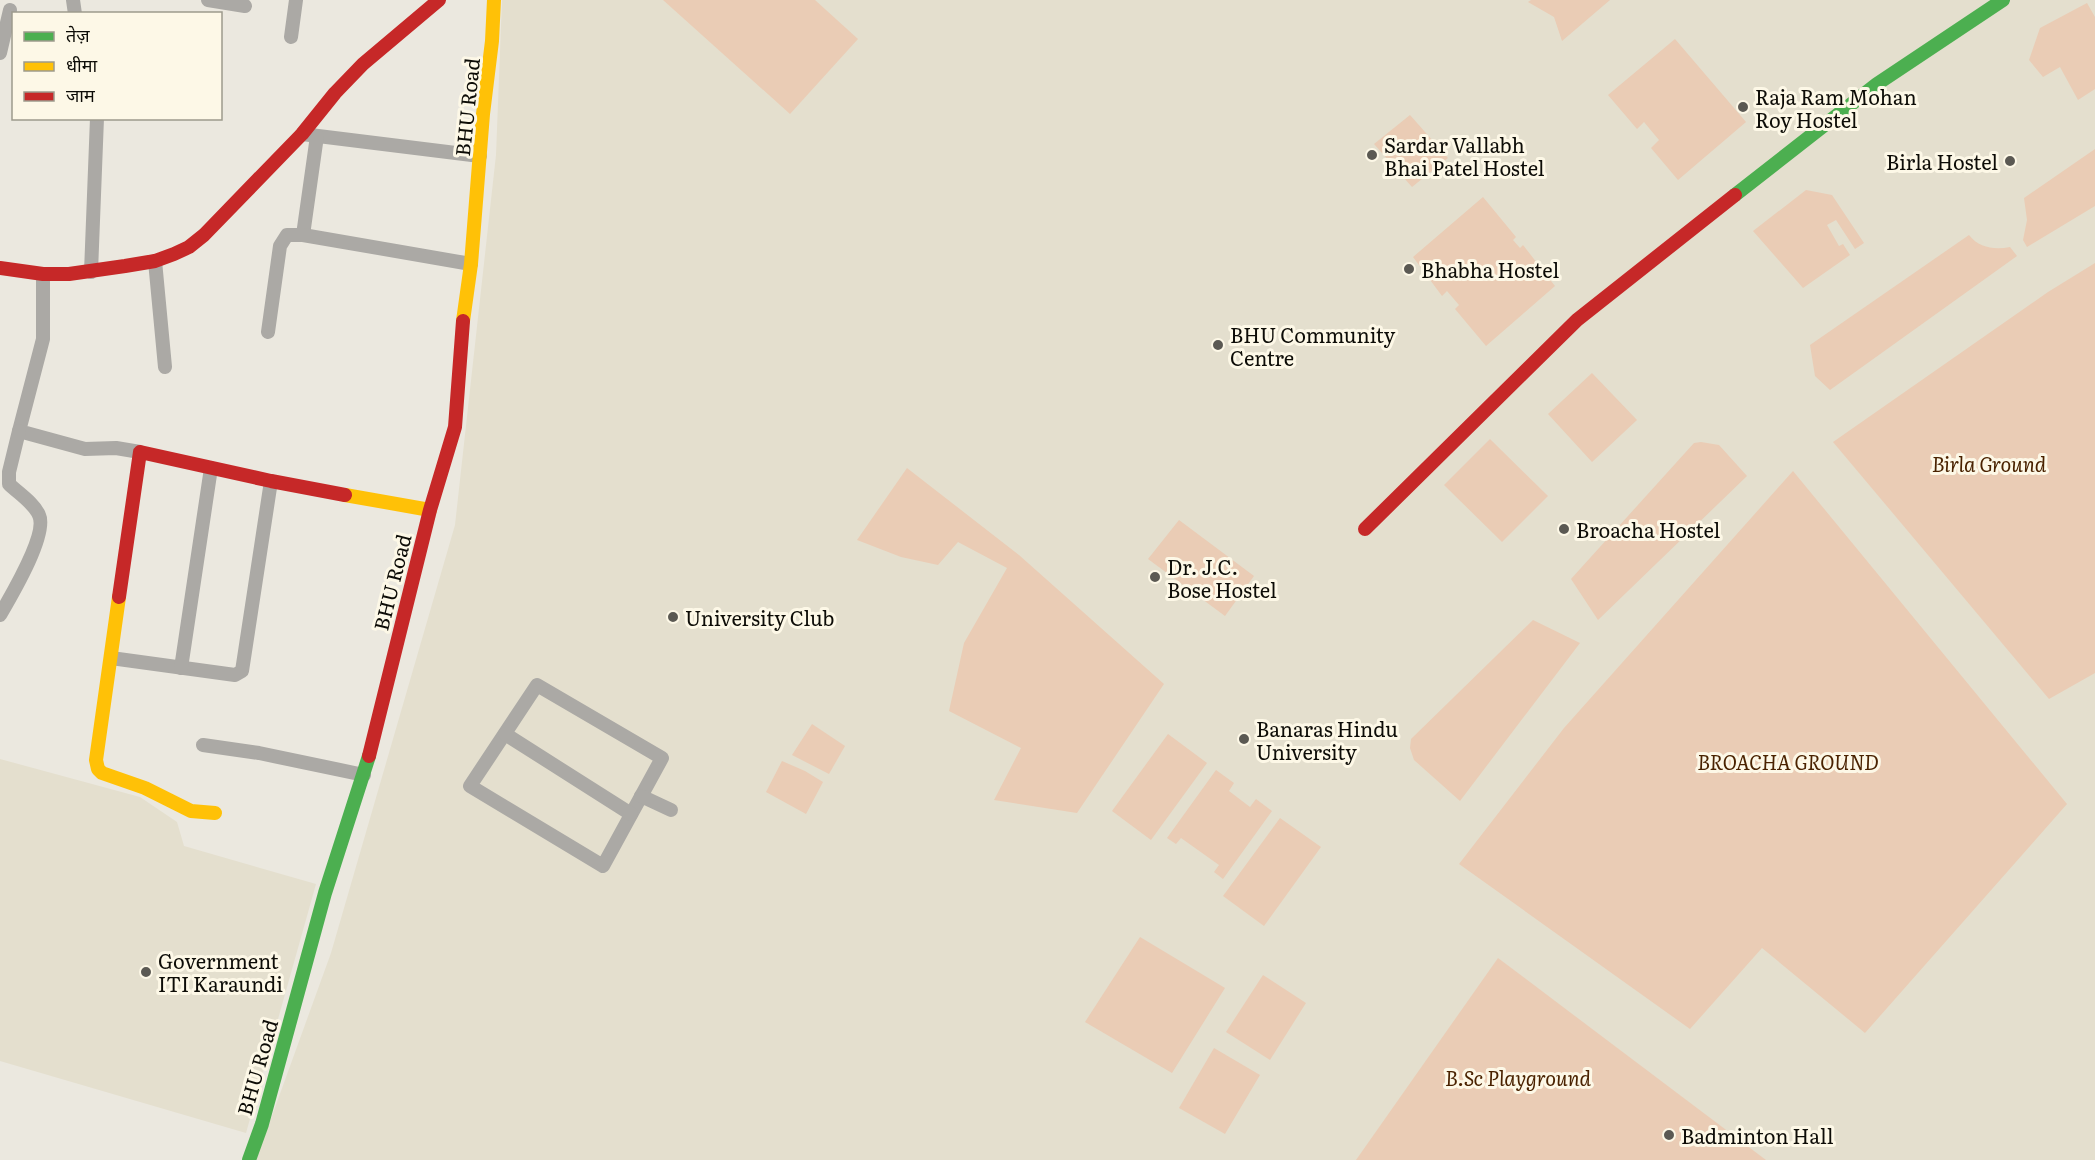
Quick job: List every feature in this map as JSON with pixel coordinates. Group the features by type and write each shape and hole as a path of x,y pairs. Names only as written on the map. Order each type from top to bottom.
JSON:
{"street":[{"path":"291,37 296,0"},
{"path":"0,268 43,274 91,272 156,261 189,247 204,236 302,134 335,93 363,64 439,0"},
{"name":"BHU Road","path":"249,1160 325,893 364,775 430,510 455,427 464,307 471,264 494,0"},
{"path":"1365,529 1577,320 1877,84 2002,0"},
{"path":"215,1 245,6"},
{"path":"0,52 10,10"},
{"path":"91,272 97,120"},
{"path":"302,134 480,156"},
{"path":"303,235 317,136"},
{"path":"268,333 280,246 286,235 303,235 471,264"},
{"path":"156,261 165,368"},
{"path":"0,615 22,576 41,522 36,510 9,484 4,483 43,339 43,274"},
{"path":"19,431 85,449 116,448 140,452 271,481 430,510"},
{"path":"140,452 96,760 98,769 102,773 146,788 190,811 215,813"},
{"path":"181,668 211,468"},
{"path":"111,658 235,675 242,671 271,481"},
{"path":"537,685 662,758 641,796 603,866 470,786 537,685"},
{"path":"505,734 631,814"},
{"path":"203,745 259,753 364,775"},
{"path":"641,796 671,810"}],"shaded area":[{"name":"Banaras Hindu University","path":"502,0 2095,0 2095,1160 256,1160 331,953 455,525 496,155"},
{"name":"Government ITI Karaundi","path":"0,759 140,797 177,822 184,846 316,884 246,1133 0,1061"}],"green space":[{"path":"663,0 815,0 858,39 790,114"},
{"path":"1531,0 1610,0 1562,41 1554,17 1528,2"},
{"path":"2087,3 2095,17 2095,89 2078,100 2060,67 2043,77 2029,60 2040,28"},
{"path":"1675,39 1746,122 1678,180 1651,148 1659,140 1644,122 1637,129 1608,95"},
{"path":"1410,115 1448,158 1412,187 1374,144"},
{"path":"2095,149 2095,206 2027,247 2023,240 2027,220 2024,198"},
{"path":"1806,190 1832,195 1864,243 1855,249 1836,220 1827,225 1839,246 1843,244 1850,255 1803,288 1753,231"},
{"path":"1483,197 1516,237 1513,240 1520,248 1523,245 1555,286 1486,346 1455,309 1459,305 1447,291 1442,296 1413,257"},
{"path":"1969,235 1978,243 1988,247 2010,247 2017,256 1830,390 1815,376 1810,345"},
{"name":"Birla Ground","path":"2095,263 2095,673 2049,699 1833,442 2048,292"},
{"path":"1592,373 1637,420 1592,462 1548,414"},
{"path":"1490,439 1548,496 1502,542 1444,485"},
{"path":"1694,443 1719,445 1747,476 1598,620 1571,579"},
{"path":"907,468 1019,555 1164,684 1077,813 994,800 1021,748 949,711 964,643 1007,568 958,542 938,565 901,557 857,540"},
{"name":"BROACHA GROUND","path":"1793,471 2067,804 1865,1033 1762,948 1690,1029 1459,864 1564,728"},
{"path":"1179,520 1254,576 1225,616 1148,559"},
{"path":"1533,620 1580,643 1460,801 1414,760 1410,748 1411,739"},
{"path":"812,724 845,746 829,774 792,755"},
{"path":"1168,734 1207,763 1151,840 1112,811"},
{"path":"782,761 823,782 806,814 766,792"},
{"path":"1216,770 1234,783 1229,791 1250,807 1256,799 1272,811 1223,879 1214,872 1219,865 1181,838 1176,844 1167,838"},
{"path":"1280,818 1321,847 1264,926 1223,896"},
{"path":"1140,937 1225,988 1172,1073 1085,1022"},
{"name":"B.Sc Playground","path":"1498,958 1766,1160 1356,1160"},
{"path":"1263,975 1306,1003 1270,1060 1226,1032"},
{"path":"1214,1048 1260,1075 1225,1134 1179,1108"}],"traffic: fast":[{"path":"1735,195 1877,84 2003,0"},
{"path":"249,1160 262,1124 325,893 369,756"}],"traffic: slow":[{"path":"463,321 471,264 494,0"},
{"path":"345,495 430,510"},
{"path":"119,597 96,760 98,769 102,773 145,788 191,811 215,813"}],"traffic: jam":[{"path":"0,268 43,274 69,274 155,261 189,247 204,235 302,134 335,93 363,64 439,0"},
{"path":"1365,529 1577,320 1735,195"},
{"path":"369,756 430,510 455,427 463,321"},
{"path":"119,597 140,452 345,495"}],"place":[{"name":"Raja Ram Mohan Roy Hostel","path":"1743,107"},
{"name":"Sardar Vallabh Bhai Patel Hostel","path":"1372,155"},
{"name":"Birla Hostel","path":"2010,161"},
{"name":"Bhabha Hostel","path":"1409,269"},
{"name":"BHU Community Centre","path":"1218,345"},
{"name":"Broacha Hostel","path":"1564,529"},
{"name":"Dr. J.C. Bose Hostel","path":"1155,577"},
{"name":"University Club","path":"673,617"},
{"name":"Banaras Hindu University","path":"1244,739"},
{"name":"Government ITI Karaundi","path":"146,972"},
{"name":"Badminton Hall","path":"1669,1135"}]}
